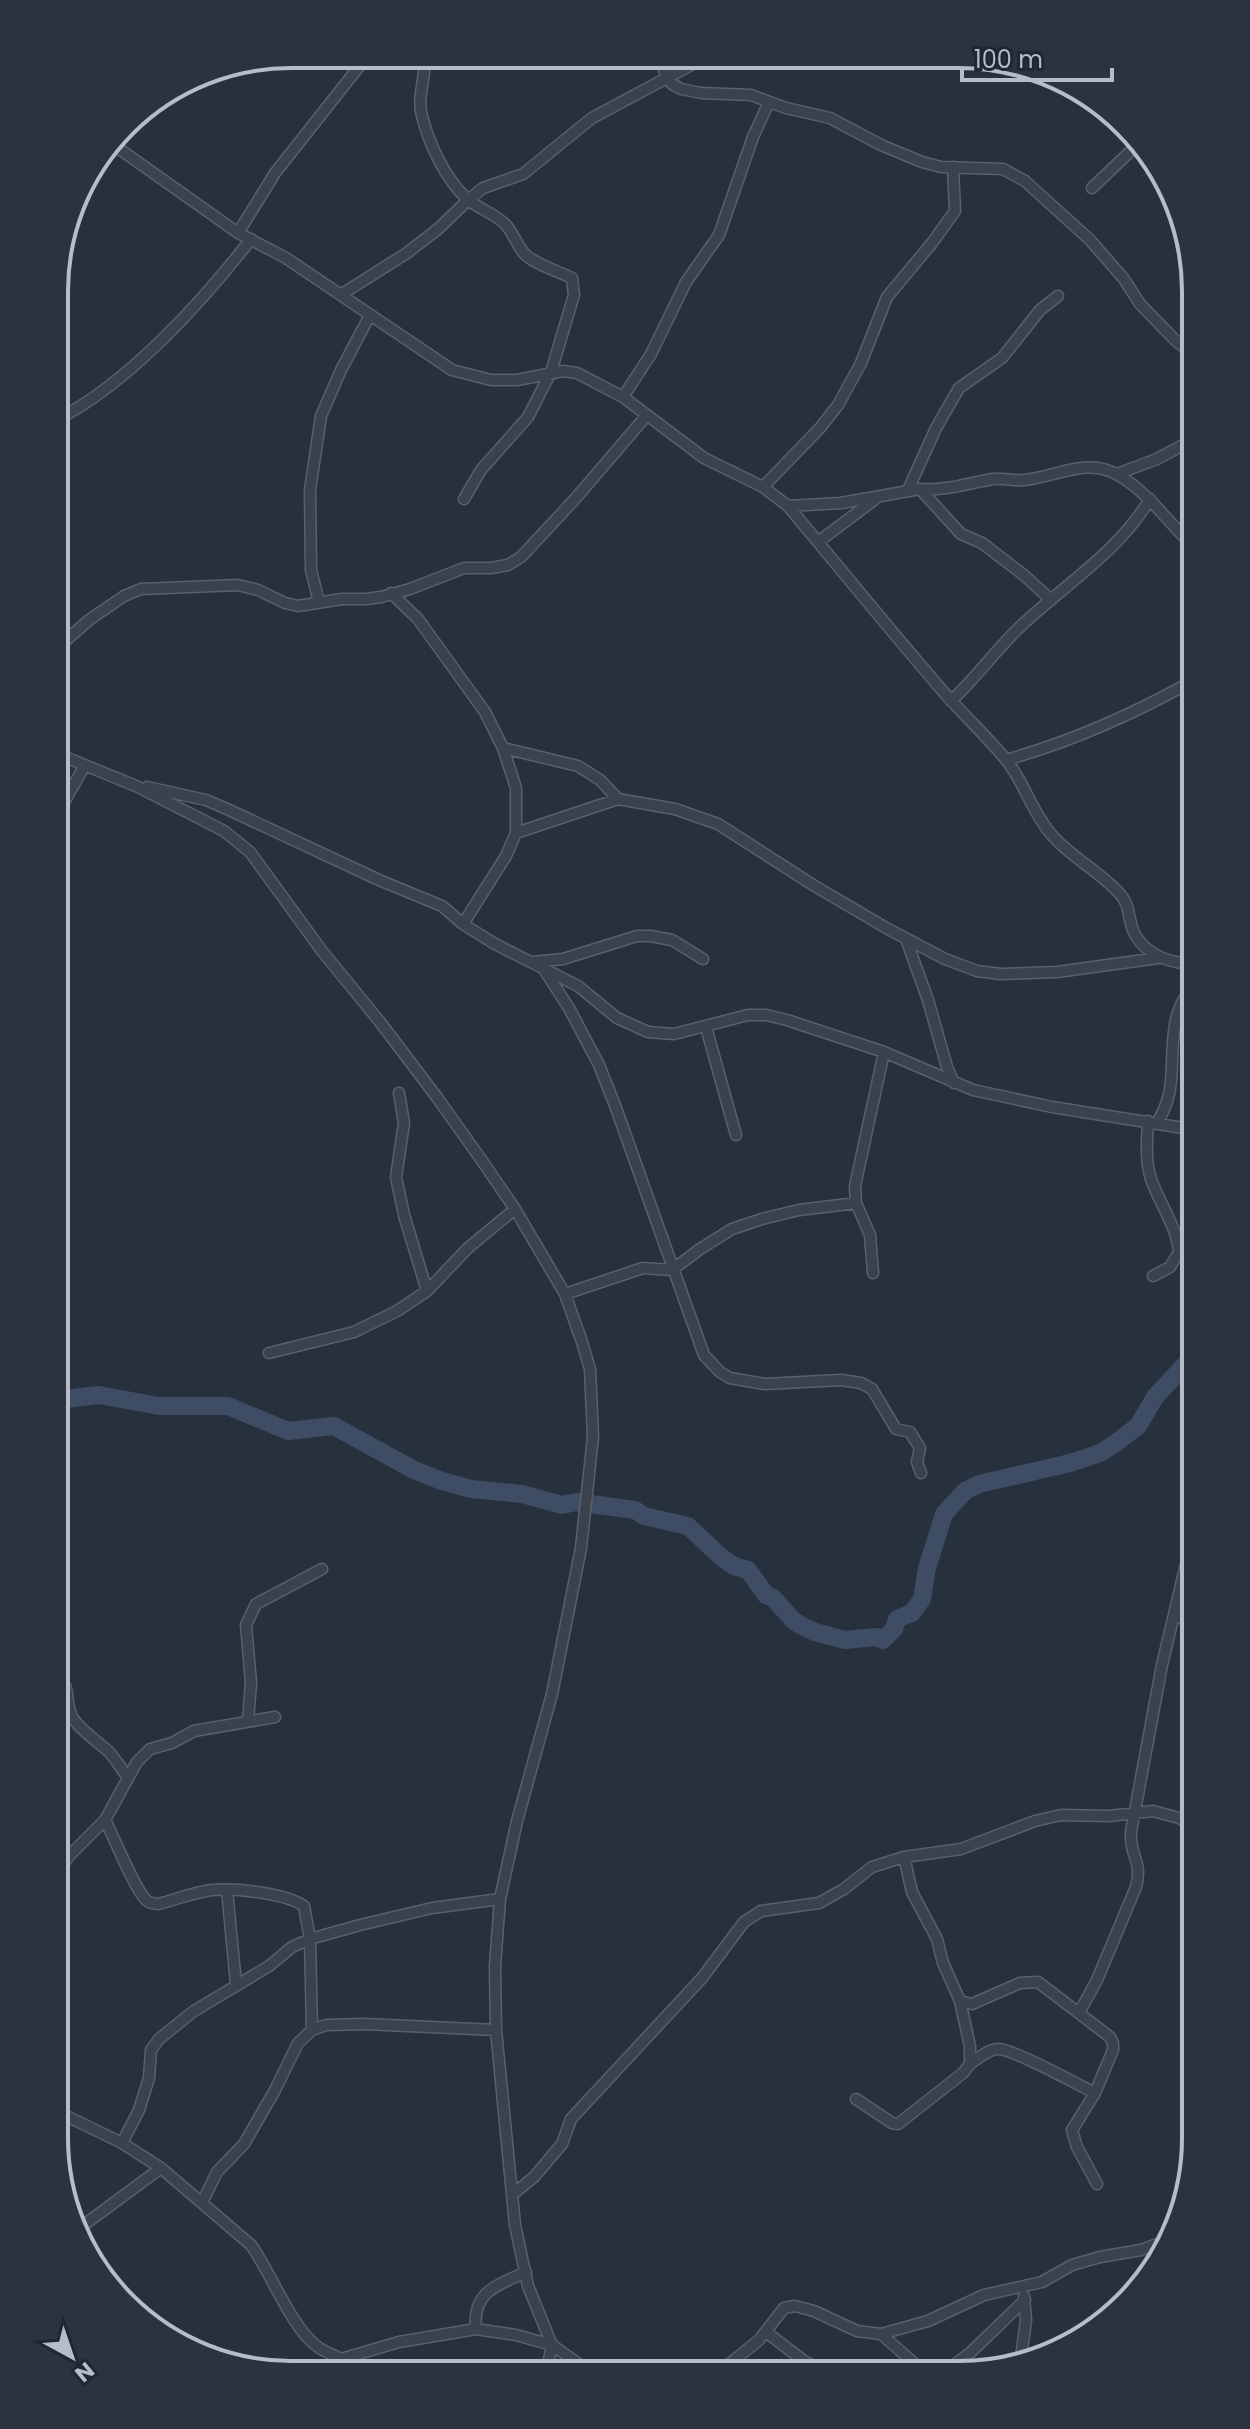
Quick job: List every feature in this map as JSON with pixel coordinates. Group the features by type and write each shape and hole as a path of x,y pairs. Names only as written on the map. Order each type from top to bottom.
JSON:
{"street":[{"path":"238,233 275,173 358,68"},
{"path":"426,68 419,103 437,155 468,200 507,226 525,256 572,278 574,295 551,372 528,417 481,470 464,499"},
{"path":"664,68 666,77 681,89 751,95 830,118 922,162 941,167 1003,169 1025,181 1090,240 1124,279 1140,304 1182,346"},
{"path":"342,294 407,253 483,188 523,174 592,118 684,68"},
{"path":"623,397 651,354 686,282 719,235 753,137 769,102"},
{"path":"119,149 238,233 342,294 452,370 491,380 517,380 551,372 577,373 623,397 704,458 763,487 788,506 951,701 1006,760 1026,788 1044,826 1068,853 1125,899 1131,928 1158,958"},
{"path":"1092,188 1132,150"},
{"path":"763,487 838,405 861,363 887,297 955,211 953,167"},
{"path":"68,412 104,390 136,364 224,274 251,239"},
{"path":"908,490 936,428 959,388 1002,358 1040,310 1058,296"},
{"path":"319,602 311,570 310,490 321,416 370,315"},
{"path":"68,638 124,596 141,589 228,584 258,590 298,606 366,599 410,589 464,568 500,567 521,557 647,415"},
{"path":"1117,474 1141,466 1182,445"},
{"path":"788,506 841,503 908,490 954,489 995,479 1026,480 1092,467 1117,474 1150,499 1182,534"},
{"path":"920,489 965,538 982,543 1051,600"},
{"path":"818,542 877,498"},
{"path":"951,701 1021,625 1127,533 1150,499"},
{"path":"391,593 418,619 485,712 503,748 516,788 516,833 500,867 463,924"},
{"path":"1006,760 1048,748 1092,730 1182,686"},
{"path":"503,748 578,766 600,780 618,799"},
{"path":"68,758 136,786 224,831 250,852 322,951 436,1096 515,1209 565,1294 590,1369 593,1437 581,1548 552,1694 517,1821 500,1899 495,1955 496,2030 515,2225 528,2286 552,2345 549,2361"},
{"path":"68,795 85,765"},
{"path":"136,786 180,794 227,809 442,906 463,924 578,986 617,1018 648,1032 674,1034 748,1015 766,1015 884,1052 954,1083 1009,1100 1182,1127"},
{"path":"516,833 618,799 675,809 718,824 813,885 906,939 977,971 992,974 1057,972 1158,958 1182,962"},
{"path":"531,963 563,959 637,936 672,940 703,959"},
{"path":"906,939 954,1083"},
{"path":"543,968 569,1008 599,1065 704,1355 730,1378 765,1384 841,1380 861,1383 872,1389 896,1429 910,1432 920,1448 917,1462 921,1473"},
{"path":"1153,1276 1170,1267 1179,1252 1174,1231 1151,1178 1147,1148 1153,1122 1164,1112 1168,1097 1171,1045 1182,1004"},
{"path":"706,1027 736,1135"},
{"path":"873,1273 870,1235 856,1203 855,1186 884,1052"},
{"path":"399,1093 404,1123 396,1177 427,1291"},
{"path":"565,1294 643,1268 672,1270 732,1229 785,1213 856,1203"},
{"path":"269,1353 354,1332 397,1311 427,1291 468,1248 515,1209"},
{"path":"248,1720 251,1683 246,1625 256,1604 322,1569"},
{"path":"1079,2013 1097,1980 1136,1887 1139,1868 1130,1843 1134,1814 1182,1581"},
{"path":"1174,1614 1182,1618"},
{"path":"68,1709 73,1719 111,1754 128,1777"},
{"path":"68,1857 105,1820 137,1762 150,1749 172,1743 194,1731 275,1717"},
{"path":"512,2195 534,2177 562,2144 571,2119 702,1978 744,1922 761,1911 819,1903 844,1889 872,1867 904,1857 961,1849 1035,1821 1061,1815 1153,1811 1167,1813 1182,1820"},
{"path":"105,1820 148,1901 158,1904 212,1890 227,1890 248,1891 304,1906 310,1939 312,2030"},
{"path":"904,1857 912,1892 937,1939 943,1963 960,2001 970,2046 970,2064"},
{"path":"227,1890 236,1984"},
{"path":"122,2143 139,2110 149,2078 151,2050 159,2039 194,2011 262,1971 292,1947 310,1939 432,1908 500,1899"},
{"path":"960,2001 972,2004 1020,1983 1038,1982 1110,2037 1113,2050 1095,2093 1072,2130 1077,2147 1097,2184"},
{"path":"202,2203 217,2172 244,2144 298,2043 312,2030 326,2025 364,2024 496,2030"},
{"path":"856,2099 898,2124 963,2073 970,2064 1001,2049 1095,2093"},
{"path":"68,2117 122,2143 161,2168 251,2245 302,2330 316,2346 341,2359 399,2342 476,2329 552,2345 575,2361"},
{"path":"86,2224 161,2168"},
{"path":"733,2361 759,2340 784,2308 795,2306 814,2311 857,2331 881,2334 928,2321 984,2295 1042,2282 1072,2265 1154,2245"},
{"path":"476,2329 476,2306 483,2296 526,2272"},
{"path":"1021,2287 1026,2320 1022,2352"},
{"path":"959,2361 1025,2300"},
{"path":"766,2332 804,2361"},
{"path":"881,2334 912,2361"}],"waterway":[{"path":"68,1399 99,1395 159,1406 228,1406 288,1431 334,1426 414,1470 442,1481 471,1489 522,1494 562,1505 576,1502 635,1510 644,1516 688,1526 721,1557 734,1566 748,1570 766,1595 802,1626 845,1640 876,1637 883,1640 894,1629 897,1619 912,1613 922,1599 927,1568 944,1514 965,1491 979,1484 1100,1453 1138,1426 1155,1397 1182,1368"}]}
